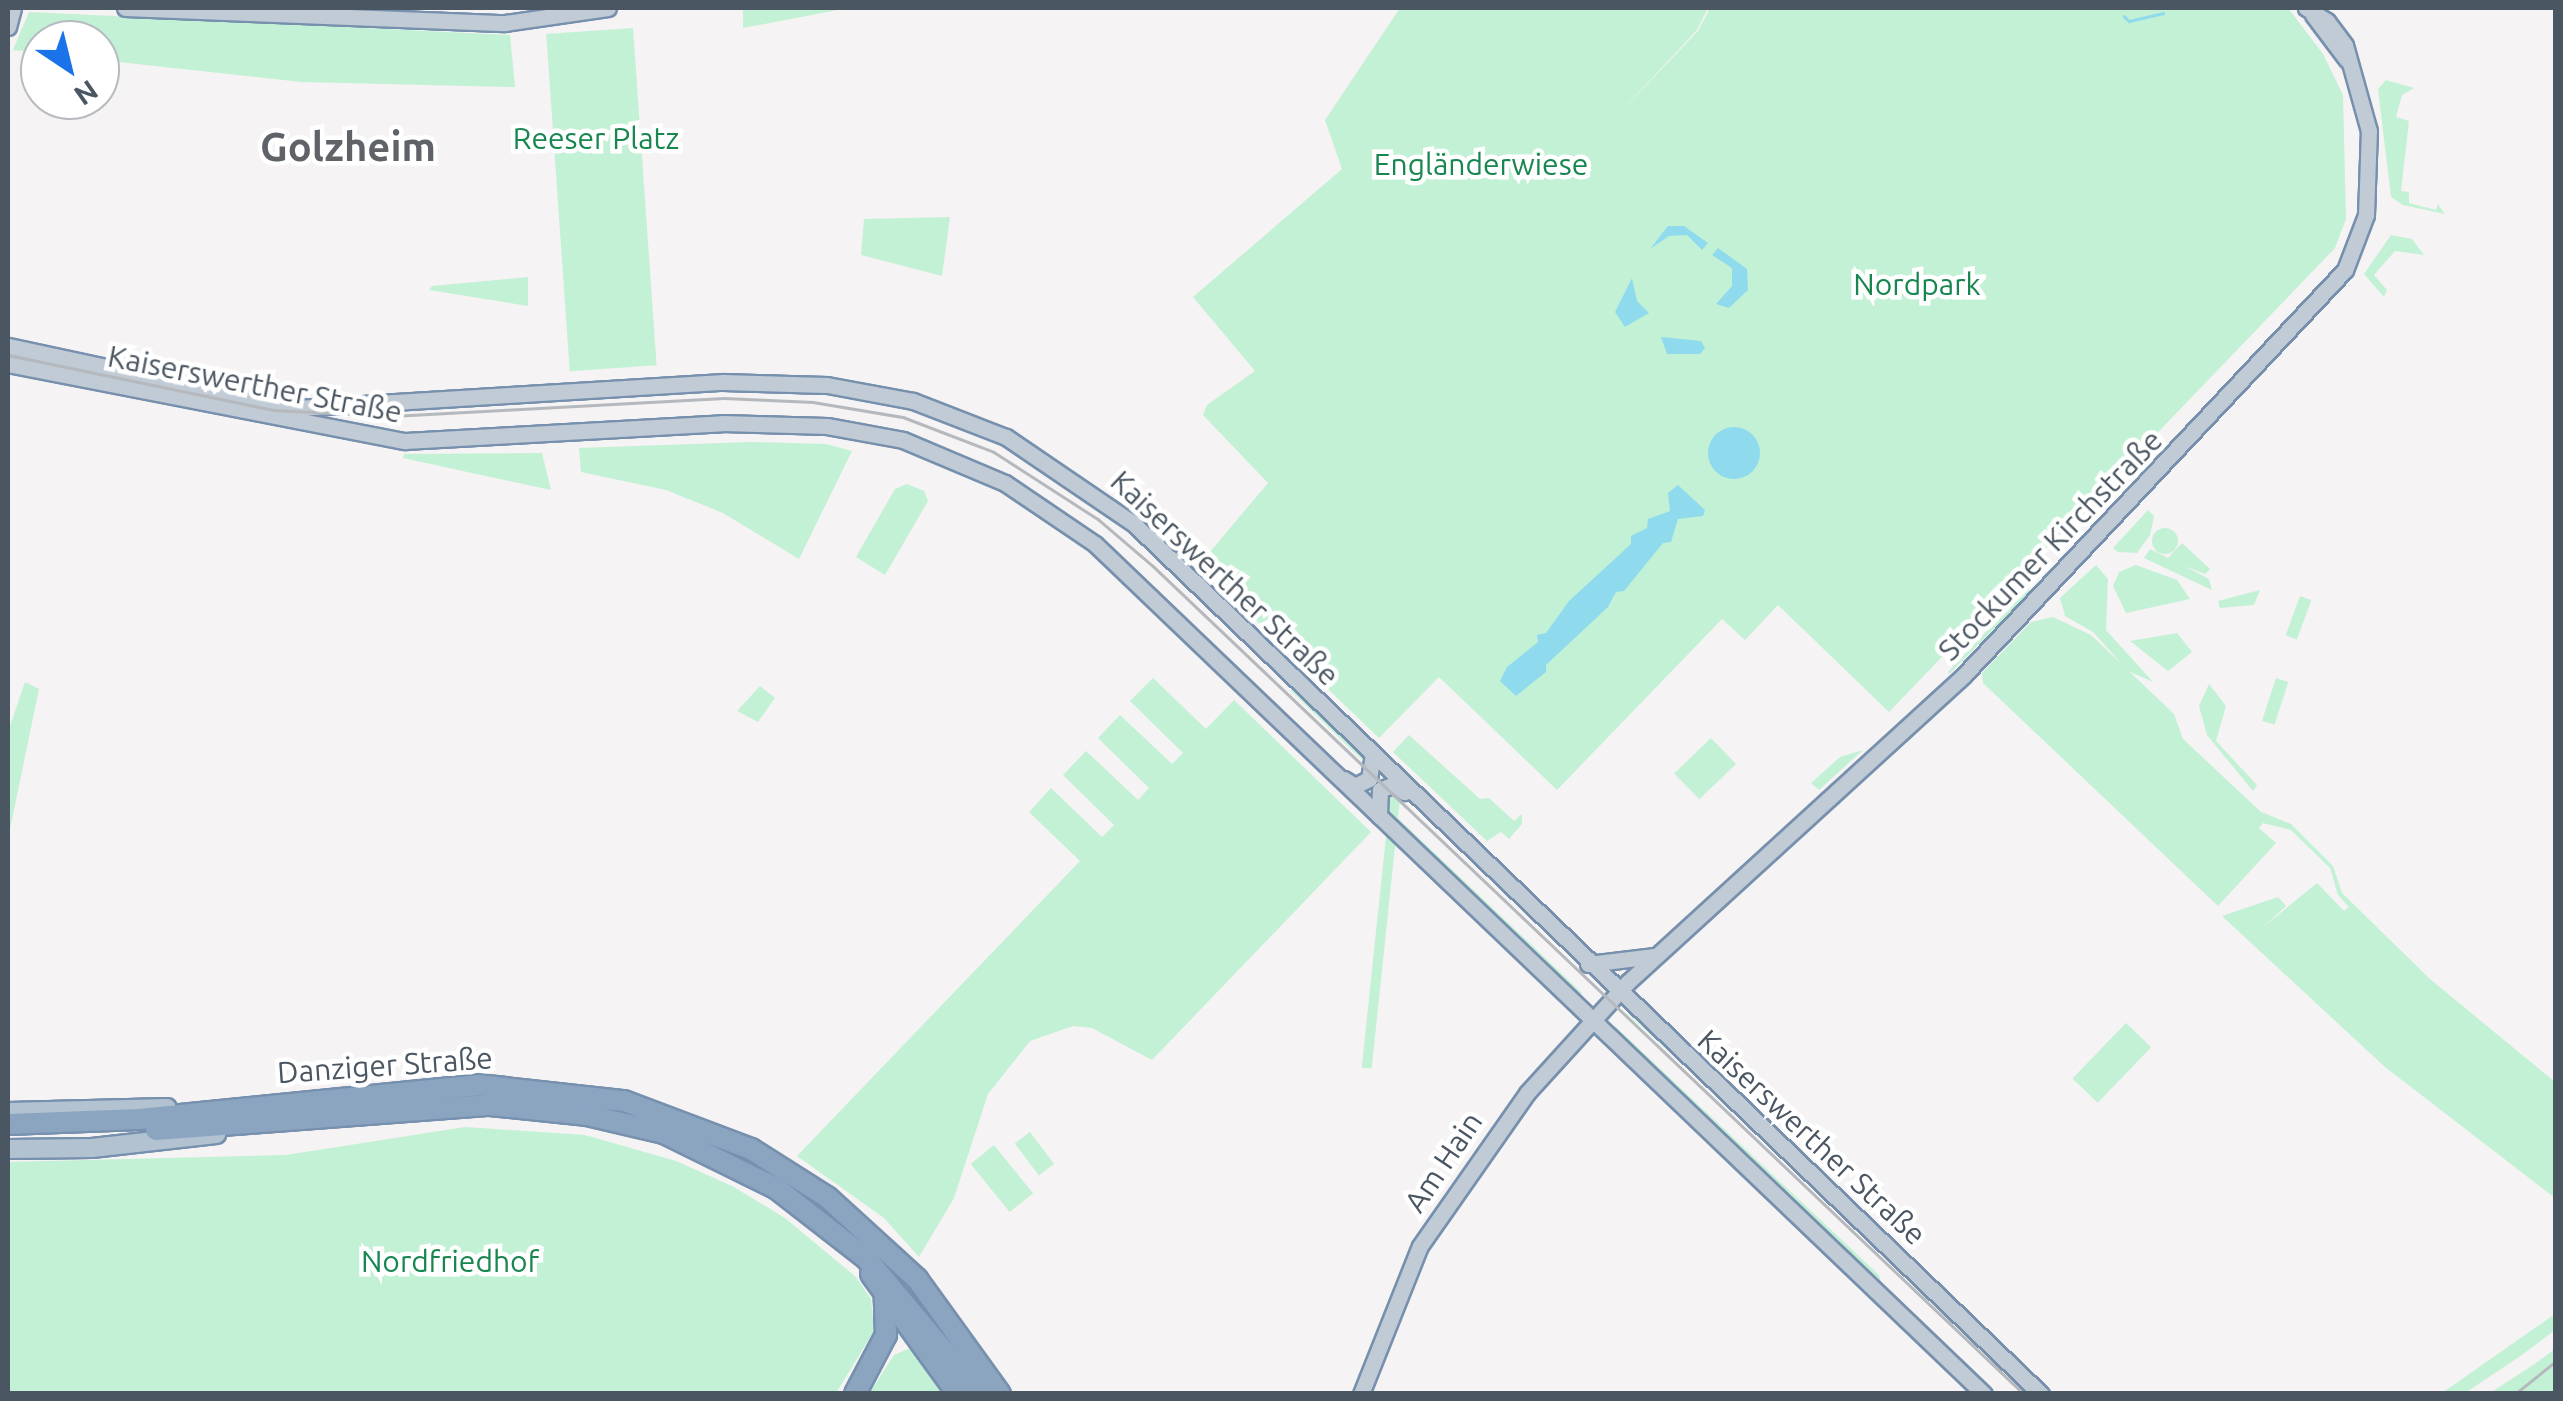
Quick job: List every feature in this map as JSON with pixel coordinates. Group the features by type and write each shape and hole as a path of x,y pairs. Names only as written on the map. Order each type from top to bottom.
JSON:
{"highway":[{"name":"Danziger Straße","path":"8,1124 140,1119 259,1104 496,1085 592,1094 673,1116 751,1149 852,1216 917,1279 1000,1394"},
{"name":"Danziger Straße","path":"8,1135 444,1106 547,1108 664,1134 776,1188 866,1258 980,1394"},
{"path":"866,1258 885,1296 958,1394"},
{"path":"855,1394 886,1334 885,1296"},
{"path":"864,1394 890,1353 921,1345"},
{"path":"982,1368 1011,1394"}],"main road":[{"name":"Danziger Straße","path":"8,1112 259,1104"},
{"name":"Danziger Straße","path":"8,1149 142,1144 314,1122 331,1115"}],"street":[{"path":"8,27 13,8"},
{"path":"125,8 505,23 608,8"},
{"name":"Stockumer Kirchstraße","path":"1650,956 1964,675 2333,287 2359,241 2371,168 2366,116 2338,36 2310,11"},
{"name":"Kaiserswerther Straße","path":"8,346 296,408 723,382 828,385 913,401 1006,437 1108,503 2040,1394"},
{"name":"Kaiserswerther Straße","path":"8,364 405,441 769,422 903,440 1005,483 1074,528 1984,1394"},
{"path":"1332,774 1364,783 1375,769 1373,753"},
{"path":"1380,820 1375,806 1380,790 1394,784 1413,792"},
{"path":"1588,964 1650,956"},
{"path":"1618,992 1650,956"},
{"name":"Am Hain","path":"1361,1394 1388,1314 1449,1198 1520,1101 1618,992"}],"green space":[{"path":"743,8 848,8 743,28"},
{"name":"Nordpark","path":"1400,8 1708,8 1697,30 1613,120 1698,31 1710,8 2288,8 2323,54 2343,95 2346,219 2335,248 1889,712 1778,605 1745,640 1722,619 1557,790 1439,677 1379,738 1199,565 1268,483 1203,415 1207,405 1255,371 1193,297 1342,169 1325,120"},
{"path":"29,12 510,35 515,87 302,82 120,62 120,20 26,20"},
{"name":"Reeser Platz","path":"633,28 657,365 570,371 546,34"},
{"path":"2386,80 2414,88 2402,95 2396,117 2409,121 2401,191 2409,192 2409,203 2436,210 2438,204 2445,214 2403,205 2391,197 2378,89"},
{"path":"950,217 942,276 861,255 864,219"},
{"path":"2391,235 2412,239 2424,255 2395,251 2374,275 2387,290 2384,297 2364,274"},
{"path":"528,277 528,306 429,290 432,286"},
{"path":"750,442 826,444 852,451 799,559 723,513 666,490 581,472 579,448"},
{"path":"542,453 551,490 403,458 404,454"},
{"path":"907,484 924,491 928,501 885,575 856,557 895,489"},
{"path":"2148,510 2154,516 2150,535 2137,553 2113,548"},
{"path":"2165,528 2174,532 2178,541 2174,550 2165,554 2156,550 2152,541 2156,532"},
{"path":"2182,543 2210,569 2205,574 2184,566 2209,579 2212,590 2144,558 2150,549 2168,558"},
{"path":"2096,565 2108,579 2106,630 2153,682 2128,671 2093,632 2065,616 2060,598"},
{"path":"2136,565 2177,580 2190,599 2126,613 2113,586 2119,572"},
{"path":"2031,584 2027,596 1949,674 1948,672"},
{"path":"2260,590 2254,605 2220,608 2218,601"},
{"path":"2300,596 2311,600 2297,640 2286,635"},
{"path":"2053,617 2091,635 2174,714 2183,739 2261,812 2291,824 2333,866 2342,893 2430,979 2555,1082 2555,1198 2385,1067 2222,916 2278,897 2286,906 2262,928 2317,883 2344,911 2349,907 2338,895 2330,868 2291,830 2263,823 2259,828 2276,843 2218,906 1983,683 1982,673 2031,622"},
{"path":"2177,633 2192,652 2168,671 2130,641"},
{"path":"1153,678 1206,729 1234,700 1371,832 1152,1060 1092,1028 1073,1026 1030,1041 988,1094 954,1198 919,1257 884,1218 797,1156 1080,861 1029,812 1051,788 1102,837 1114,825 1063,775 1086,751 1138,800 1149,788 1098,738 1120,715 1172,764 1183,753 1130,701"},
{"path":"2276,678 2288,682 2274,725 2262,721"},
{"path":"25,682 39,689 8,839 8,732"},
{"path":"2209,684 2226,706 2216,741 2257,785 2253,791 2207,735 2199,706"},
{"path":"760,686 775,698 758,722 737,711"},
{"path":"1294,687 1368,759 1365,762 1291,691"},
{"path":"1409,735 1480,799 1489,798 1514,821 1522,814 1522,824 1509,839 1501,832 1487,841 1393,752"},
{"path":"1711,738 1736,764 1699,799 1674,773"},
{"path":"1863,750 1819,790 1811,783 1840,757"},
{"path":"1391,789 1401,790 1372,1069 1362,1067"},
{"path":"1380,801 1582,993 1575,996 1383,811"},
{"path":"1631,1010 1894,1259 1627,1013"},
{"path":"2126,1023 2151,1047 2098,1103 2073,1078"},
{"path":"1615,1026 1879,1275 1881,1282 1612,1030"},
{"name":"Nordfriedhof","path":"465,1127 585,1135 676,1161 732,1186 785,1218 856,1277 871,1299 874,1331 836,1393 8,1394 8,1162 286,1155"},
{"path":"1030,1132 1054,1164 1039,1175 1015,1143"},
{"path":"994,1145 1033,1193 1010,1212 971,1164"},
{"path":"2555,1314 2555,1330 2522,1355 2465,1393 2442,1393"},
{"path":"918,1349 954,1394 869,1394 894,1355"},
{"path":"2555,1349 2555,1393 2490,1393 2536,1363"}],"water":[{"path":"1668,226 1684,226 1708,243 1702,250 1687,235 1669,236 1650,249"},
{"path":"1718,248 1747,269 1748,290 1729,308 1716,304 1732,286 1732,268 1712,255"},
{"path":"1632,278 1637,301 1649,313 1625,327 1615,312"},
{"path":"1661,337 1701,341 1705,348 1700,354 1667,354"},
{"path":"1734,427 1752,435 1760,453 1752,471 1734,479 1716,471 1708,453 1716,435"},
{"path":"1678,485 1705,510 1703,516 1678,519 1671,542 1663,543 1624,591 1616,592 1608,607 1546,665 1546,672 1516,696 1500,681 1507,667 1538,642 1537,635 1546,633 1569,601 1631,544 1631,536 1647,528 1648,519 1670,511 1668,493"}],"waterway":[{"path":"2124,16 2129,21 2163,13"}],"tram line":[{"path":"8,355 273,410 392,416 724,398 813,402 903,417 994,452 1098,519 1153,566 2024,1394"},
{"path":"2515,1394 2556,1361"}],"district":[{"name":"Golzheim","path":"348,147"}],"park label":[{"name":"Engländerwiese","path":"1481,164"}]}
